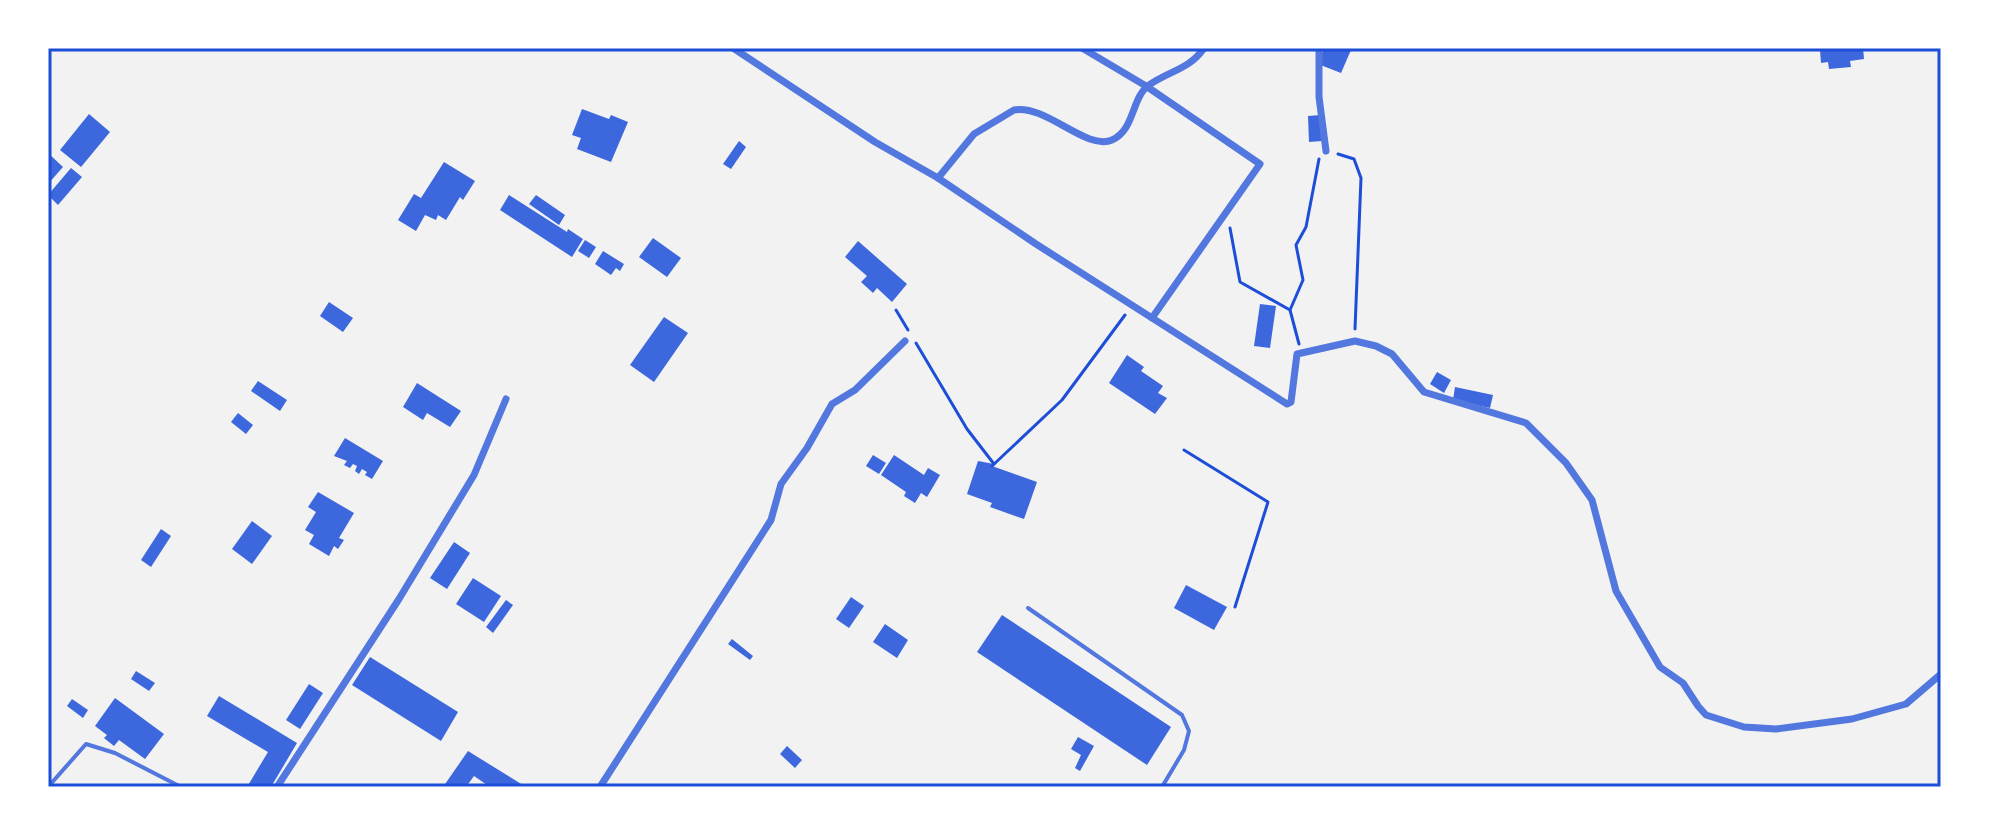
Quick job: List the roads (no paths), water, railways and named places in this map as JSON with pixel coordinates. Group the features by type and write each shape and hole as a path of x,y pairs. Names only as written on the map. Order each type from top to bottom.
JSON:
{"street":[{"path":"733,48 1287,404 1291,402 1297,354 1355,341 1392,354 1424,392 1526,423 1549,444 1592,500 1622,604 1660,667 1683,683 1706,715 1744,727 1776,729 1852,719 1906,704 1941,674"},
{"path":"1082,48 1146,86 1260,164 1152,318"},
{"path":"938,178 974,134 1014,110 1042,114 1074,132 1110,141 1125,130 1146,86 1186,67 1204,48"},
{"path":"1319,48 1319,97 1326,151"},
{"path":"600,787 771,520 781,484 807,448 832,404 855,390 905,341"},
{"path":"277,787 399,599 474,475 506,399"}],"lane":[{"path":"1028,608 1182,715 1189,731 1184,750 1162,787"},
{"path":"48,787 86,744 115,753 181,787"}]}
